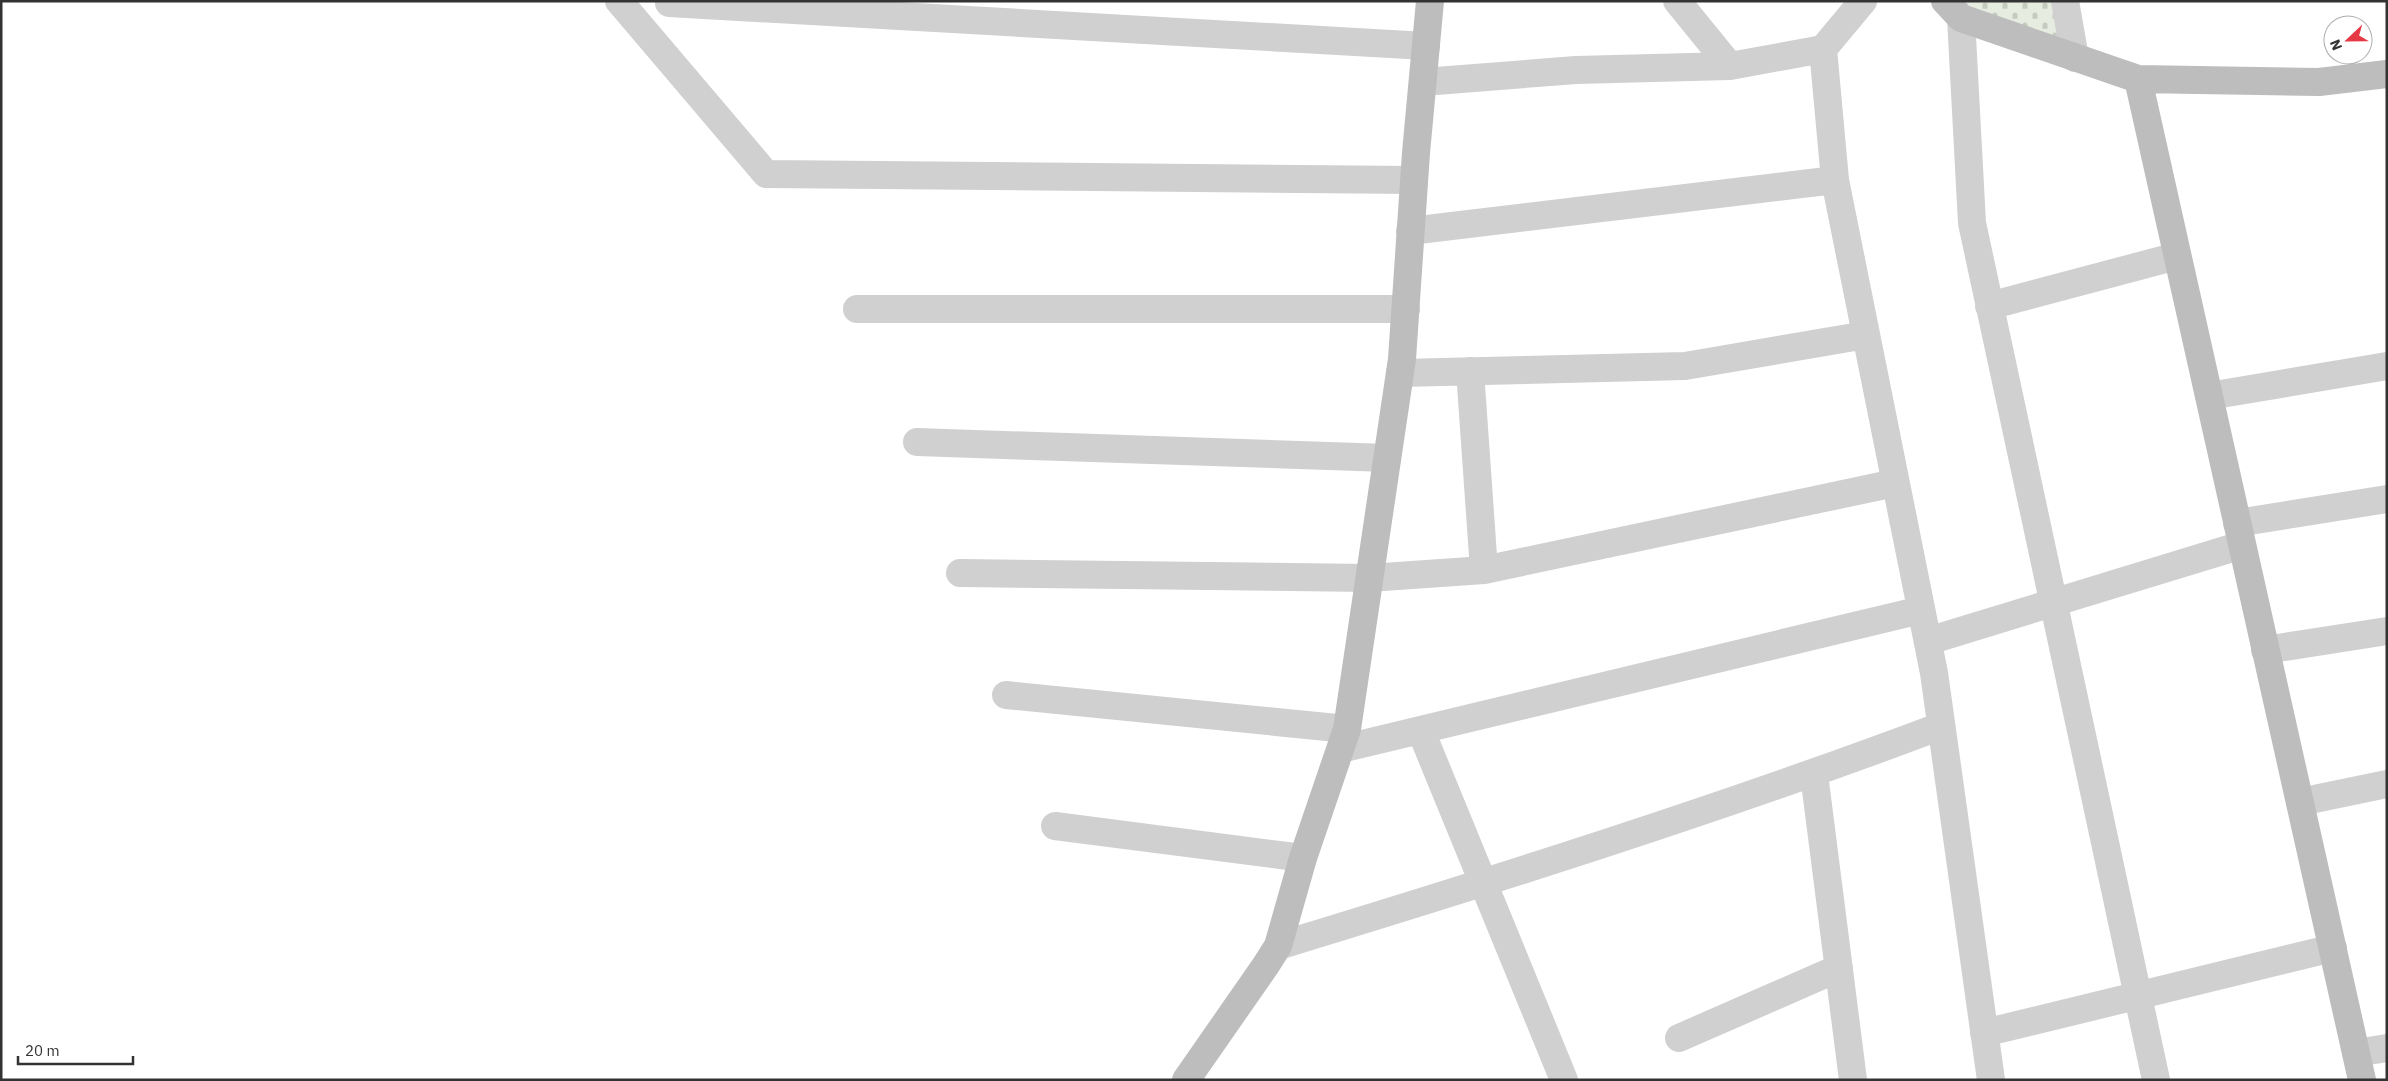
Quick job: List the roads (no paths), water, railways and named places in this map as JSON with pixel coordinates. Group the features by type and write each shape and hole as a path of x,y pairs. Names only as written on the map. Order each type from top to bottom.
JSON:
{"street":[{"path":"619,1 766,174 1414,180"},
{"path":"1186,1080 1278,946 1303,858 1344,739 1400,373 1414,180 1430,1"},
{"path":"1678,1 1730,66"},
{"path":"1423,82 1576,70 1730,66 1823,49 1863,1"},
{"path":"2065,1 2075,58"},
{"path":"646,34 670,2 1426,46"},
{"path":"2156,1080 1972,223 1953,10 2075,58 2138,79 2319,82 2387,74"},
{"path":"1823,49 1835,180 1928,641 1991,1080"},
{"path":"2138,79 2362,1080"},
{"path":"1410,231 1835,180"},
{"path":"1989,306 2177,256"},
{"path":"857,309 1406,309"},
{"path":"1400,373 1685,366 1866,335"},
{"path":"2208,396 2387,366"},
{"path":"1470,371 1484,570"},
{"path":"917,442 1387,458"},
{"path":"960,573 1369,578 1484,570 1895,483"},
{"path":"1928,641 2053,603 2240,534 2387,499"},
{"path":"1006,695 1344,739 1421,731 1921,610"},
{"path":"2266,650 2387,631"},
{"path":"1278,946 1483,883 1814,774 1941,726"},
{"path":"1421,731 1564,1080"},
{"path":"1814,774 1853,1080"},
{"path":"2300,802 2387,784"},
{"path":"1056,826 1303,858"},
{"path":"1984,1033 2333,948"},
{"path":"1679,1038 1839,968"},
{"path":"2356,1053 2387,1048"},
{"path":"1165,1080 1202,1056"}]}
